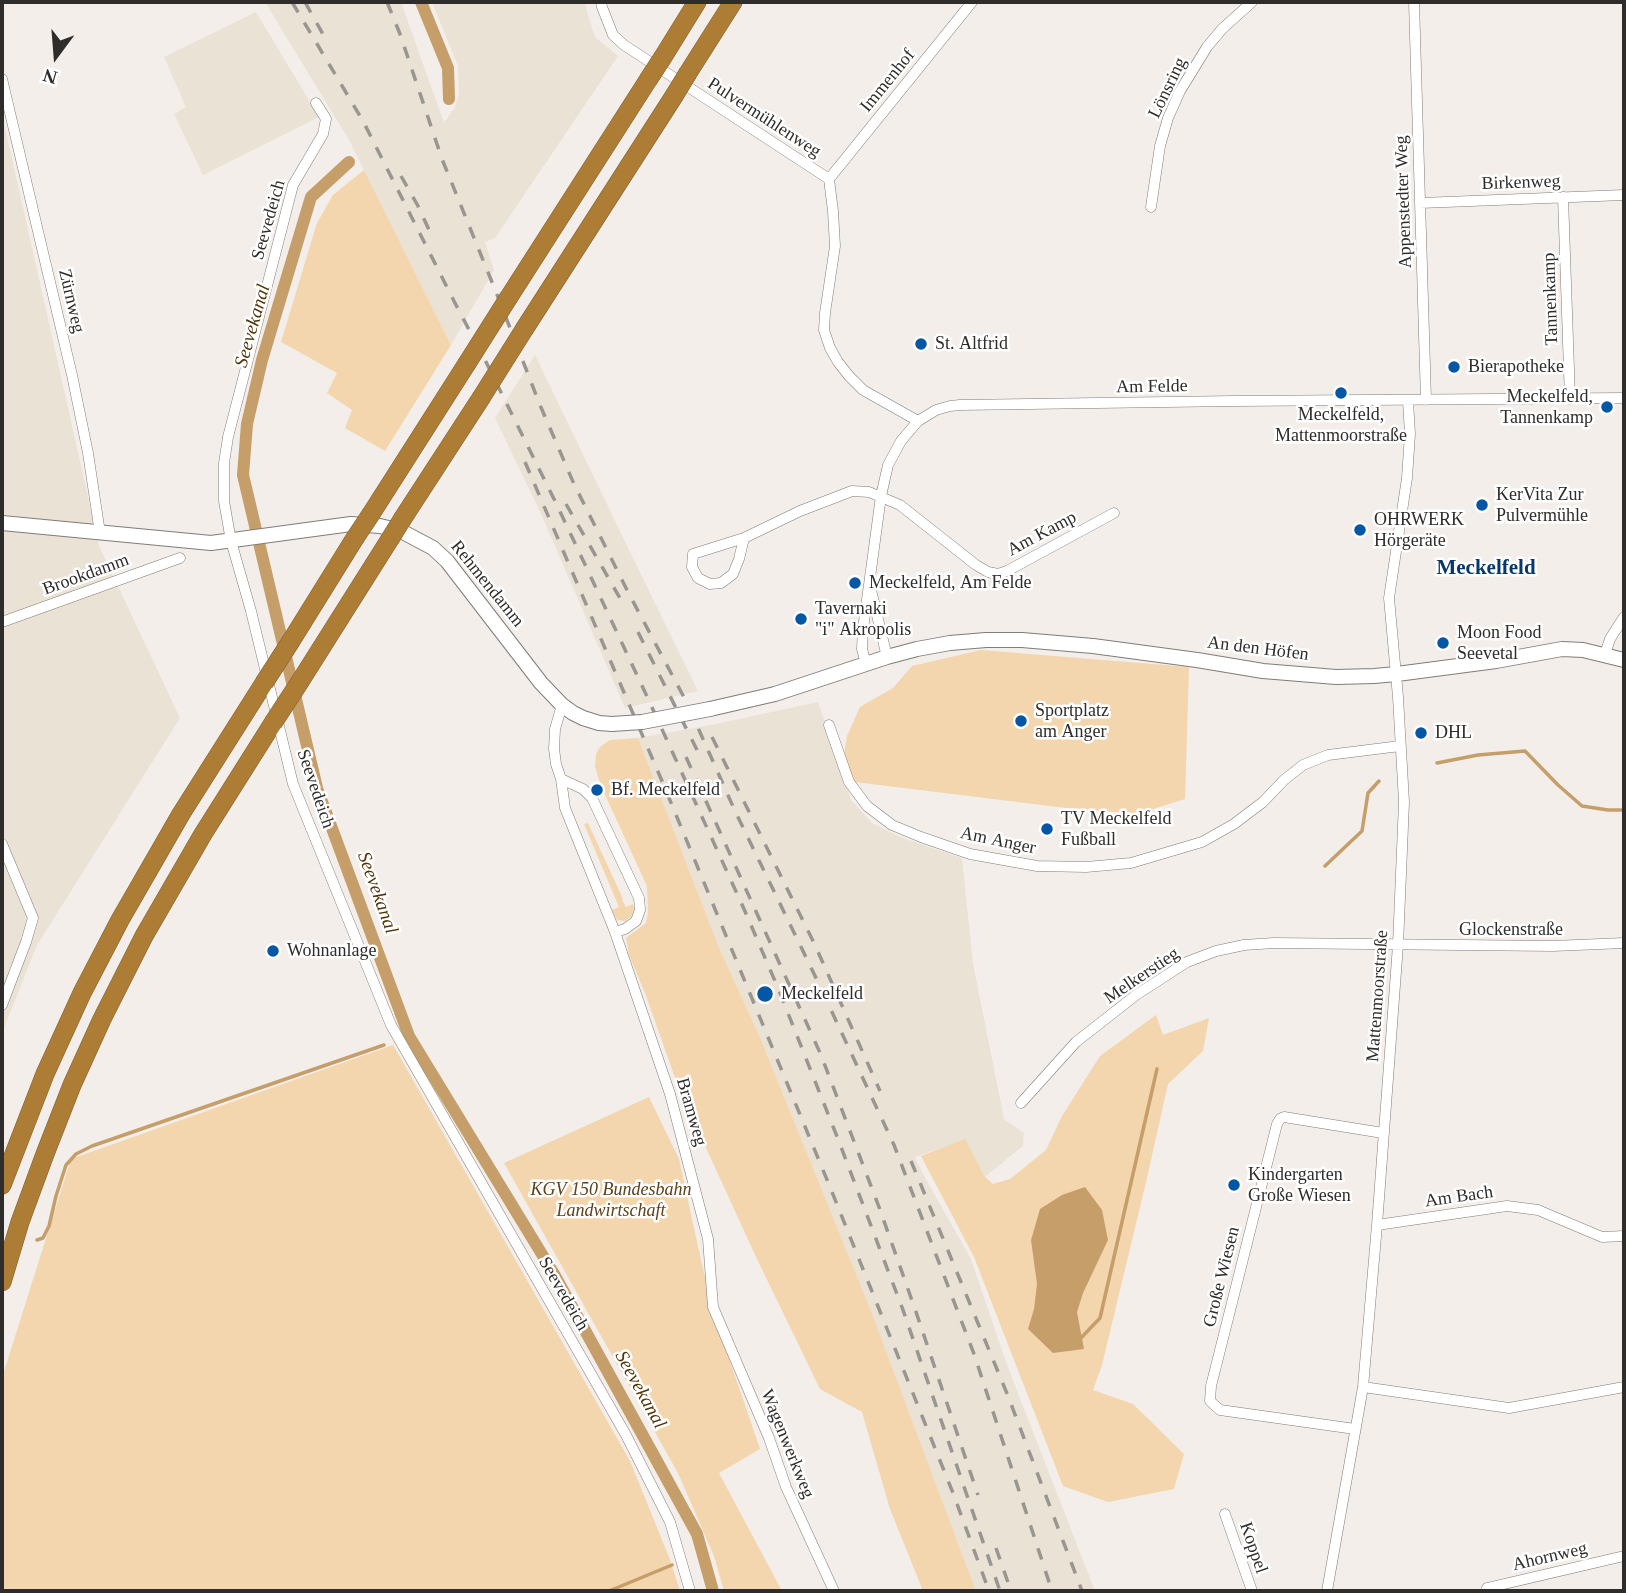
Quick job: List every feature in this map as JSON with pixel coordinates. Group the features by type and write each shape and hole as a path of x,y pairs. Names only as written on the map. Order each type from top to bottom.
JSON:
{"highway":[{"path":"2,1185 82,993 181,814 697,2"},
{"path":"2,1282 20,1222 72,1085 144,936 203,834 733,2"}],"street":[{"name":"Immenhof","path":"829,180 972,2"},
{"name":"Lönsring","path":"1151,207 1160,146 1180,91 1207,47 1222,29 1252,2"},
{"name":"Appenstedter Weg","path":"1414,2 1426,400"},
{"name":"Pulvermühlenweg","path":"604,4 613,35 624,44 829,180 835,246 824,330 830,348 838,362 863,390 918,421"},
{"name":"Zürnweg","path":"2,79 72,375 88,453 100,533"},
{"name":"Seevedeich","path":"316,103 326,119 323,134 293,186 228,436 224,463 224,501 231,541 293,784 391,1025 626,1435 670,1522 690,1591"},
{"name":"Birkenweg","path":"1420,203 1624,195"},
{"name":"Tannenkamp","path":"1563,197 1570,399"},
{"name":"Am Felde","path":"881,496 888,465 901,441 918,421 936,410 950,406 1624,398"},
{"name":"Mattenmoorstraße","path":"1327,1591 1363,1387 1398,945 1404,802 1389,598 1407,478 1410,434 1408,401"},
{"path":"744,538 733,574 721,583 710,584 698,578 692,567 693,554 744,538 800,511 852,491 881,496 862,649 866,664"},
{"name":"Am Kamp","path":"881,496 900,505 976,565 998,574 1114,513"},
{"name":"Rehmendamm","path":"2,523 211,543 351,524 401,531 421,540 447,561 541,683 562,705 583,718 599,723 642,723 710,709 775,694 887,657"},
{"name":"Brookdamm","path":"2,622 180,558"},
{"path":"870,585 887,657"},
{"path":"1605,654 1610,639 1624,617"},
{"name":"An den Höfen","path":"887,657 950,643 1022,640 1093,646 1299,675 1361,677 1496,661 1562,649 1583,650 1624,660"},
{"name":"Bramweg","path":"562,705 555,729 554,749 565,808 615,932 670,1094 708,1239 713,1307"},
{"name":"Am Anger","path":"829,725 849,782 867,806 892,825 970,854 1037,866 1086,867 1131,863 1202,842 1234,824 1263,802 1303,765 1328,755 1400,746"},
{"path":"561,779 583,789 592,798 636,890 640,910 636,921 632,926 615,932"},
{"path":"2,844 33,918 2,1004"},
{"name":"Glockenstraße","path":"1398,945 1578,946 1624,943"},
{"name":"Melkerstieg","path":"1021,1103 1076,1042 1136,995 1187,962 1216,951 1244,945 1398,945"},
{"name":"Große Wiesen","path":"1355,1429 1220,1410 1210,1401 1211,1386 1280,1119 1284,1117 1383,1133"},
{"name":"Am Bach","path":"1377,1225 1507,1206 1538,1210 1602,1237 1624,1236"},
{"name":"Wagenwerkweg","path":"713,1307 769,1438 786,1487 834,1591"},
{"path":"1363,1387 1509,1408 1624,1387"},
{"name":"Koppel","path":"1225,1514 1252,1591"},
{"name":"Ahornweg","path":"1488,1591 1487,1588 1624,1556"}],"shaded area":[{"path":"265,2 401,2 444,123 455,107 459,93 458,66 432,2 585,2 595,37 618,56 495,238 485,242 494,270 451,345 349,140"},
{"path":"256,12 319,117 203,175 174,114 186,107 164,57"},
{"path":"2,114 99,546 180,718 37,945 2,1033"},
{"path":"535,355 698,691 625,708 542,516 495,418"},
{"path":"818,702 851,800 872,823 900,837 962,858 973,964 1004,1119 1024,1133 1023,1146 985,1177 965,1140 915,1157 971,1259 1007,1365 1095,1591 976,1591 873,1316 762,1042 718,945 638,738"},
{"path":"1085,1187 1102,1210 1108,1240 1077,1312 1084,1349 1053,1353 1028,1329 1037,1284 1031,1240 1040,1209 1062,1195"}],"green space":[{"path":"364,170 451,345 385,451 345,428 352,410 327,393 337,373 281,342 317,223 333,195"},
{"name":"Sportplatz am Anger","path":"981,650 1189,667 1185,799 1137,814 855,782 844,755 847,736 860,707 893,688 912,666"},
{"path":"638,738 718,945 762,1042 873,1316 976,1591 923,1591 890,1509 862,1412 820,1389 679,1089 629,955 626,938 646,923 647,886 601,786 595,767 596,754 600,747 610,740"},
{"path":"588,823 622,900 626,907 633,904 632,916 625,921 617,920 612,910 619,907 584,824"},
{"path":"1156,1015 1163,1035 1209,1018 1203,1051 1168,1084 1102,1365 1093,1390 1133,1404 1184,1454 1174,1489 1108,1502 1063,1486 974,1257 921,1156 965,1139 985,1177 993,1184 1010,1179 1046,1150 1062,1116 1100,1056"},
{"path":"393,1045 630,1461 680,1591 2,1591 2,1378 71,1159"},
{"name":"KGV 150 Bundesbahn Landwirtschaft","path":"649,1097 679,1159 702,1265 723,1341 760,1449 719,1473 782,1591 724,1591 714,1556 678,1473 504,1163"}],"waterway":[{"name":"Seevekanal","path":"421,2 448,68 449,99"},
{"name":"Seevekanal","path":"349,162 311,197 262,360 247,424 243,475 317,788 409,1036 554,1274 697,1534 713,1591"},
{"path":"1437,763 1478,755 1525,751 1582,806 1624,810"},
{"path":"1325,866 1362,831 1368,793 1379,781"},
{"path":"37,1240 43,1238 49,1226 66,1165 76,1154 92,1146 384,1045"},
{"path":"1080,1339 1100,1318 1157,1069"},
{"path":"609,1591 672,1565"}],"railway":[{"path":"292,2 363,121 486,362 556,503 744,909 838,1139 903,1310 1000,1591"},
{"path":"305,2 325,38"},
{"path":"387,2 442,159 574,484 687,703 735,811 894,1145 974,1354 1052,1591"},
{"path":"401,176 430,232"},
{"path":"525,462 662,781 830,1187 953,1493 989,1591"},
{"path":"566,504 625,607"},
{"path":"638,632 699,754"},
{"path":"712,737 815,945 880,1091"},
{"path":"686,757 821,1055 879,1207 978,1495"},
{"path":"911,1161 1008,1396 1082,1591"},
{"path":"996,1548 1011,1591"}],"place":[{"name":"St. Altfrid","path":"921,344"},
{"name":"Bierapotheke","path":"1454,367"},
{"name":"Meckelfeld, Mattenmoorstraße","path":"1341,393"},
{"name":"Meckelfeld, Tannenkamp","path":"1607,407"},
{"name":"KerVita Zur Pulvermühle","path":"1482,505"},
{"name":"OHRWERK Hörgeräte","path":"1360,530"},
{"name":"Meckelfeld, Am Felde","path":"855,583"},
{"name":"Tavernaki \"i\" Akropolis","path":"801,619"},
{"name":"Moon Food Seevetal","path":"1443,643"},
{"name":"Sportplatz am Anger","path":"1021,721"},
{"name":"DHL","path":"1421,733"},
{"name":"Bf. Meckelfeld","path":"597,790"},
{"name":"TV Meckelfeld Fußball","path":"1047,829"},
{"name":"Wohnanlage","path":"273,951"},
{"name":"Meckelfeld","path":"765,994"},
{"name":"Kindergarten Große Wiesen","path":"1234,1185"}],"district":[{"name":"Meckelfeld","path":"1486,569"}]}
